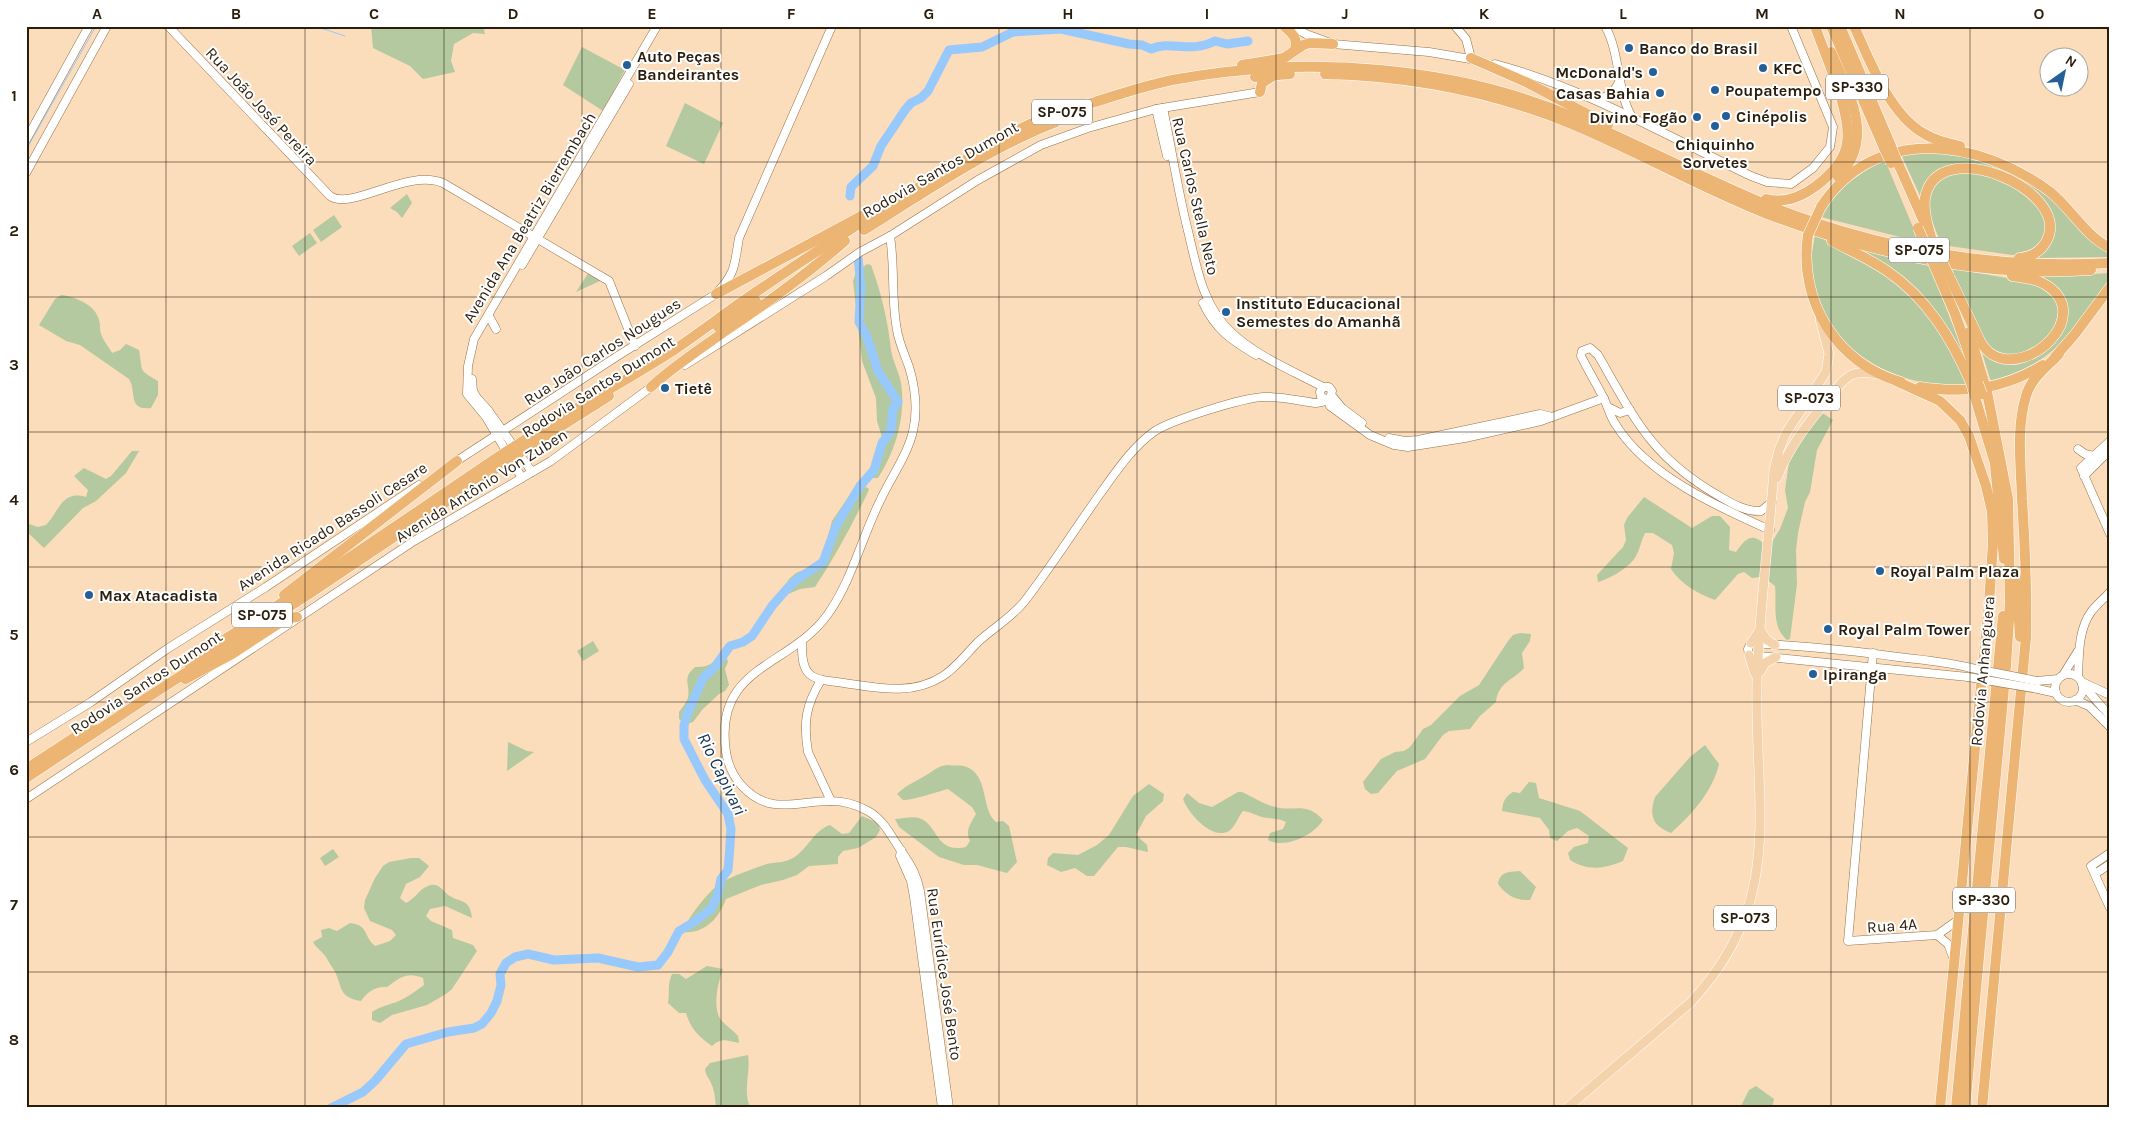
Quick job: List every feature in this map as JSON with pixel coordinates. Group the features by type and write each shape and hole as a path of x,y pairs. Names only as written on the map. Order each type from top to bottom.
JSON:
{"highway":[{"path":"1284,26 1294,35 1295,50"},
{"path":"1736,191 1769,200 1791,200 1815,187 1836,168 1843,157 1848,134 1844,110 1815,26"},
{"path":"1819,26 1850,99 1857,122 1858,137 1857,145 1848,165 1822,196 1810,238 1808,281 1817,309 1825,325 1843,348 1865,366 1878,374 1940,401 1960,420 1977,457 1992,512 1994,543 1990,597 1940,1108"},
{"name":"Rodovia Anhanguera","path":"1831,26 1934,245 2003,465 2010,522 2010,603 2006,666 1965,1108"},
{"name":"Rodovia Anhanguera","path":"1840,26 1864,80 1887,147"},
{"path":"1846,26 1864,80"},
{"path":"1854,26 1893,104 1909,124 1929,136 1992,156 2018,167 2032,176 2050,192 2092,236 2110,248"},
{"path":"1215,73 1227,67 1276,61 1310,43 1333,44"},
{"path":"1470,58 1528,83 1670,160"},
{"name":"Rodovia Santos Dumont","path":"26,769 528,442 674,350 795,266 906,194 1031,124 1068,110 1139,88 1176,79 1215,73 1287,68 1368,68 1452,80 1536,102 1575,117 1736,191 1806,219 1855,235 1903,247 1967,257 2020,262 2110,263"},
{"name":"Rodovia Santos Dumont","path":"528,442 680,354 845,242 960,172 1044,127 1116,101 1200,82 1251,77 1327,74 1383,77 1458,89 1503,100 1573,124 1762,212 1810,238 1958,265 2018,271 2064,272 2110,269"},
{"path":"1259,92 1262,84 1273,76"},
{"path":"1251,77 1258,83 1259,92"},
{"path":"1818,207 1833,189 1854,170 1880,157 1918,148 1957,150 1985,157 2025,175 2050,192"},
{"name":"Rodovia Anhanguera","path":"1894,162 1918,228 1946,279"},
{"path":"1934,245 1927,222 1925,199 1932,183 1947,171 1962,168 1992,174 2018,186 2044,206 2051,222 2050,230 2044,246 2038,252 2022,258 1967,257"},
{"path":"716,294 864,214 906,194"},
{"path":"1810,238 1887,271 1921,300 1938,320 1979,388"},
{"path":"651,387 674,367 819,264 845,242"},
{"path":"1946,279 1980,341 1990,353 1998,357 2013,360 2034,352 2055,336 2061,327 2063,317 2062,304 2048,285 2034,280 1987,273 1958,265"},
{"path":"1982,1108 2020,713 2027,607 2020,456 2022,417 2026,396 2032,383 2059,354 2110,287"},
{"path":"1896,381 1933,389 1971,390 2012,380 2036,369 2059,354"},
{"name":"Rodovia Anhanguera","path":"1956,1108 2003,618 2004,565 1996,468 1979,388"},
{"path":"259,617 266,607 419,492 457,461"},
{"name":"Rodovia Santos Dumont","path":"26,778 309,594 498,462"},
{"path":"2010,522 2014,548 2020,629 2020,713"},
{"path":"148,697 202,672 287,618 294,620"}],"main road":[{"name":"SP-073","path":"1760,629 1776,459 1782,441 1822,380 1828,361 1829,354 1817,309"},
{"name":"SP-073","path":"1774,485 1780,469 1801,434 1849,375 1858,372 1878,374"},
{"path":"1792,424 1798,425 1801,434"},
{"path":"1756,644 1760,629"},
{"path":"1760,629 1766,640 1775,645"},
{"name":"SP-073","path":"1567,1108 1690,1003 1716,972 1741,928 1754,891 1761,843 1757,679 1759,656 1756,644"},
{"path":"1749,656 1757,679"},
{"path":"1757,679 1765,662 1776,657"}],"street":[{"path":"26,140 89,26"},
{"path":"26,173 107,26"},
{"name":"Rua João José Pereira","path":"168,26 330,196 339,200 400,183 429,179 443,184 536,237"},
{"name":"Avenida Ana Beatriz Bierrembach","path":"522,478 500,434 472,390 472,370 476,348 490,318 657,26"},
{"name":"Avenida Ana Beatriz Bierrembach","path":"532,472 467,394 471,351 478,330 610,119 661,26"},
{"name":"Rua João Carlos Nougues","path":"500,434 716,294 733,273 739,238 744,225 832,26"},
{"path":"1292,26 1306,34 1333,44 1429,52 1470,58 1517,70 1596,100 1751,176 1767,182 1784,184 1791,184 1802,178 1825,154 1830,147 1833,128 1791,26"},
{"path":"1455,26 1466,39 1470,58"},
{"path":"1605,26 1626,105 1634,119"},
{"path":"1596,100 1612,94 1616,90 1620,77"},
{"name":"Avenida Antônio Von Zuben","path":"26,799 414,541 532,472 597,428 651,387 747,324 780,306 860,252 890,236 959,191 1041,145 1088,128 1159,109 1259,92"},
{"path":"1159,109 1192,269 1209,315 1229,338 1325,395 1371,429 1395,440 1418,440 1540,414 1554,417"},
{"name":"Rua Carlos Stella Neto","path":"1159,109 1197,268 1210,306 1233,334 1289,369 1325,395"},
{"name":"Rua Eurídice José Bento","path":"890,236 896,329 914,387 914,429 879,502 836,603 816,630 772,659 734,692 726,716 726,755 732,772 742,786 766,803 778,806 831,801 847,803 862,808 876,816 881,820 913,868 920,892 949,1108"},
{"path":"536,237 609,281 635,346"},
{"path":"490,318 496,328"},
{"path":"1770,530 1712,504 1656,467 1628,441 1615,424 1604,398 1581,356 1585,349 1594,350 1598,355 1636,422 1660,452 1698,483 1748,510 1761,511 1772,502"},
{"path":"802,641 802,656 806,672 821,680 899,690 923,685 943,676 978,642 1016,610 1114,475 1154,432 1164,426 1215,408 1258,398 1309,402 1325,395"},
{"path":"1325,395 1330,406 1370,435 1394,445 1408,447 1465,438 1541,421 1604,398"},
{"path":"1608,407 1620,413 1630,410"},
{"name":"Avenida Ricado Bassoli Cesare","path":"26,742 90,702 167,649 266,587 360,523 500,434"},
{"path":"2110,441 2081,468 2110,534"},
{"path":"2078,449 2085,454 2094,456"},
{"path":"2084,476 2110,450"},
{"path":"2076,700 2082,693 2079,649 2082,634 2090,613 2110,592"},
{"path":"2110,695 2080,681 2071,674 2037,685 1872,666 1749,656 1748,649 1756,644 1775,645 1942,662 1971,668 2037,685 2056,693 2063,701 2076,700 2089,706 2110,727"},
{"path":"2056,693 2055,686 2079,649"},
{"path":"1872,666 1873,654"},
{"name":"Rua 4A","path":"1872,666 1848,941 1937,936 1958,920"},
{"path":"821,680 811,696 807,707 806,743 808,752 831,801"},
{"path":"2080,681 2094,701 2110,716"},
{"name":"Rua Eurídice José Bento","path":"901,850 900,856 911,881 914,897 942,1108"},
{"path":"2110,853 2092,866 2110,908"},
{"path":"2095,874 2110,864"},
{"name":"Rua 4A","path":"1937,936 1948,944 1954,962"},
{"path":"1986,1066 1987,1108"}],"green space":[{"path":"371,26 483,26 485,34 473,33 454,44 451,61 455,72 423,79 410,66 373,48"},
{"path":"582,47 625,70 603,111 563,85"},
{"path":"685,103 723,123 704,164 666,146"},
{"path":"1948,152 1977,159 1999,167 2020,178 2057,204 2110,251 2110,257 2034,258 2049,244 2053,237 2054,221 2048,205 2010,179 1945,169 1922,200 1901,154"},
{"path":"1884,158 1920,242 1821,217 1839,189"},
{"path":"1975,172 2006,183 2035,201 2049,223 2040,246 2023,255 2012,255 1942,245 1929,209 1929,201 1935,185 1945,175"},
{"path":"407,194 412,203 402,218 390,208"},
{"path":"334,215 342,227 321,242 313,230"},
{"path":"310,233 317,243 299,256 292,246"},
{"path":"1815,235 1885,275 1916,302 1942,333 1969,385 1942,385 1916,381 1890,372 1867,360 1846,343 1830,323 1817,300 1811,273"},
{"path":"1861,250 1930,266 1968,365 1946,326"},
{"path":"867,264 871,265 881,296 892,354 901,383 902,395 901,420 895,444 878,478 871,478 869,471 882,437 877,421 876,398 862,361 853,281 856,273"},
{"path":"1951,268 2040,284 2060,305 2052,337 2019,357 1993,351 1978,330"},
{"path":"589,272 602,280 576,292"},
{"path":"2110,273 2110,283 2060,344 2031,366 1991,382 1980,346 2000,361 2044,348 2060,336 2065,326 2067,314 2040,277"},
{"path":"61,295 78,299 94,310 99,320 101,334 112,353 120,350 126,344 139,350 142,369 158,381 158,395 151,408 143,408 136,403 129,379 80,345 66,341 39,325 55,299"},
{"path":"1821,412 1833,420 1817,450 1810,492 1805,502 1798,533 1796,550 1797,584 1790,639 1787,640 1782,635 1777,622 1775,586 1761,575 1760,577 1752,578 1744,572 1738,574 1715,600 1709,598 1690,588 1675,574 1671,569 1674,553 1672,545 1653,533 1645,533 1637,553 1629,565 1614,575 1598,582 1597,575 1623,547 1626,540 1624,525 1627,518 1644,497 1692,528 1712,516 1720,516 1730,527 1729,550 1736,552 1742,543 1749,538 1756,538 1765,545 1772,542 1780,529 1788,508 1785,490 1790,455"},
{"path":"132,451 139,451 126,473 96,501 83,508 44,548 26,531 26,523 38,527 46,525 66,499 72,496 86,497 88,490 74,476 84,468 106,479 111,476"},
{"path":"866,487 869,489 868,492 856,517 815,587 800,589 786,595 781,590 790,578 796,573 816,565 824,552 832,521 851,493"},
{"path":"1520,633 1531,634 1530,641 1522,653 1524,668 1503,686 1497,695 1496,702 1480,716 1470,729 1449,731 1443,735 1425,759 1397,771 1378,793 1371,794 1365,789 1363,782 1381,759 1410,747 1423,729 1431,725 1460,696 1479,685 1508,641 1513,635"},
{"path":"593,641 599,651 583,661 577,651"},
{"path":"725,652 728,662 725,669 729,685 725,691 719,694 702,710 693,722 686,724 679,719 679,712 688,698 688,675 695,667 711,664"},
{"path":"508,742 527,751 534,752 507,771"},
{"path":"1705,745 1719,764 1716,774 1700,802 1671,833 1660,827 1654,819 1652,809 1655,797 1690,757"},
{"path":"948,765 964,766 978,776 991,816 996,822 1003,821 1009,826 1017,862 1007,873 977,865 964,865 939,857 899,827 895,819 919,818 930,826 943,843 956,848 966,847 970,841 969,828 976,814 972,807 948,789 908,800 903,800 897,794 937,768"},
{"path":"1529,782 1536,783 1539,798 1580,811 1628,848 1623,861 1610,866 1596,868 1576,864 1570,860 1568,853 1574,847 1588,843 1589,836 1577,828 1568,831 1557,841 1550,838 1549,830 1540,818 1502,811 1506,798 1513,792 1520,793"},
{"path":"1149,784 1164,794 1163,801 1146,816 1136,835 1147,845 1148,852 1118,847 1094,876 1087,876 1075,868 1061,872 1047,865 1048,858 1053,853 1078,855 1097,845 1109,835 1133,796"},
{"path":"1238,792 1242,792 1275,807 1306,809 1317,814 1323,820 1306,836 1290,842 1275,842 1268,840 1270,833 1283,829 1286,822 1243,811 1229,831 1215,832 1208,829 1195,818 1183,799 1187,793 1199,803 1212,807"},
{"path":"862,816 878,823 880,830 876,837 858,848 843,851 838,857 838,864 809,866 797,875 761,885 726,899 710,923 698,930 683,932 698,906 720,883 762,865 790,860 803,850 824,827 830,825 842,834 849,833"},
{"path":"333,849 339,857 325,866 320,858"},
{"path":"419,858 429,866 420,877 406,884 400,898 406,903 425,887 434,885 448,895 467,904 472,918 445,906 430,909 426,916 431,921 452,930 453,938 473,945 477,951 452,989 446,994 427,1005 392,1015 380,1023 372,1020 372,1012 399,1001 424,985 423,978 412,975 404,976 387,987 372,990 361,1001 353,999 344,994 334,970 313,942 322,937 321,930 329,928 337,931 350,923 360,926 375,946 390,941 396,935 392,930 370,921 364,908 365,900 383,866 389,862"},
{"path":"1520,871 1536,887 1530,900 1512,896 1498,884 1503,874"},
{"path":"707,966 723,969 716,1002 718,1015 738,1036 739,1043 722,1041 712,1046 696,1032 686,1013 679,1013 668,1003 672,974 679,974 686,979"},
{"path":"748,1055 747,1096 751,1108 716,1108 715,1095 705,1069 710,1063"},
{"path":"1756,1086 1774,1099 1772,1108 1740,1108 1749,1090"}],"waterway":[{"path":"26,150 96,26"},
{"path":"315,26 345,36"},
{"path":"850,196 851,187 873,166 881,146 905,110 911,103 921,98 928,91 949,50 982,47 1013,32 1061,29 1129,44 1142,45 1151,49 1166,46 1189,47 1206,45 1215,41 1227,44 1248,41"},
{"name":"Rio Capivari","path":"331,1108 363,1092 375,1081 406,1044 448,1032 474,1028 482,1024 491,1013 497,1001 501,985 500,974 506,963 515,957 528,954 554,960 598,958 638,967 658,965 668,952 679,931 711,909 718,894 721,879 728,870 731,829 728,814 705,780 684,739 684,725 688,712 703,678 714,668 730,646 743,642 752,636 772,606 786,590 795,581 823,562 836,526 860,486 874,470 882,443 891,431 893,408 898,402 878,371 867,337 859,322 861,286 858,257"}],"place":[{"name":"Banco do Brasil","path":"1629,48"},
{"name":"Auto Peças Bandeirantes","path":"627,65"},
{"name":"KFC","path":"1763,68"},
{"name":"McDonald's","path":"1653,72"},
{"name":"Poupatempo","path":"1715,90"},
{"name":"Casas Bahia","path":"1660,93"},
{"name":"Cinépolis","path":"1726,116"},
{"name":"Divino Fogão","path":"1697,117"},
{"name":"Chiquinho Sorvetes","path":"1715,126"},
{"name":"Instituto Educacional Semestes do Amanhã","path":"1226,312"},
{"name":"Tietê","path":"665,388"},
{"name":"Royal Palm Plaza","path":"1880,571"},
{"name":"Max Atacadista","path":"89,595"},
{"name":"Royal Palm Tower","path":"1828,629"},
{"name":"Ipiranga","path":"1813,674"}]}
